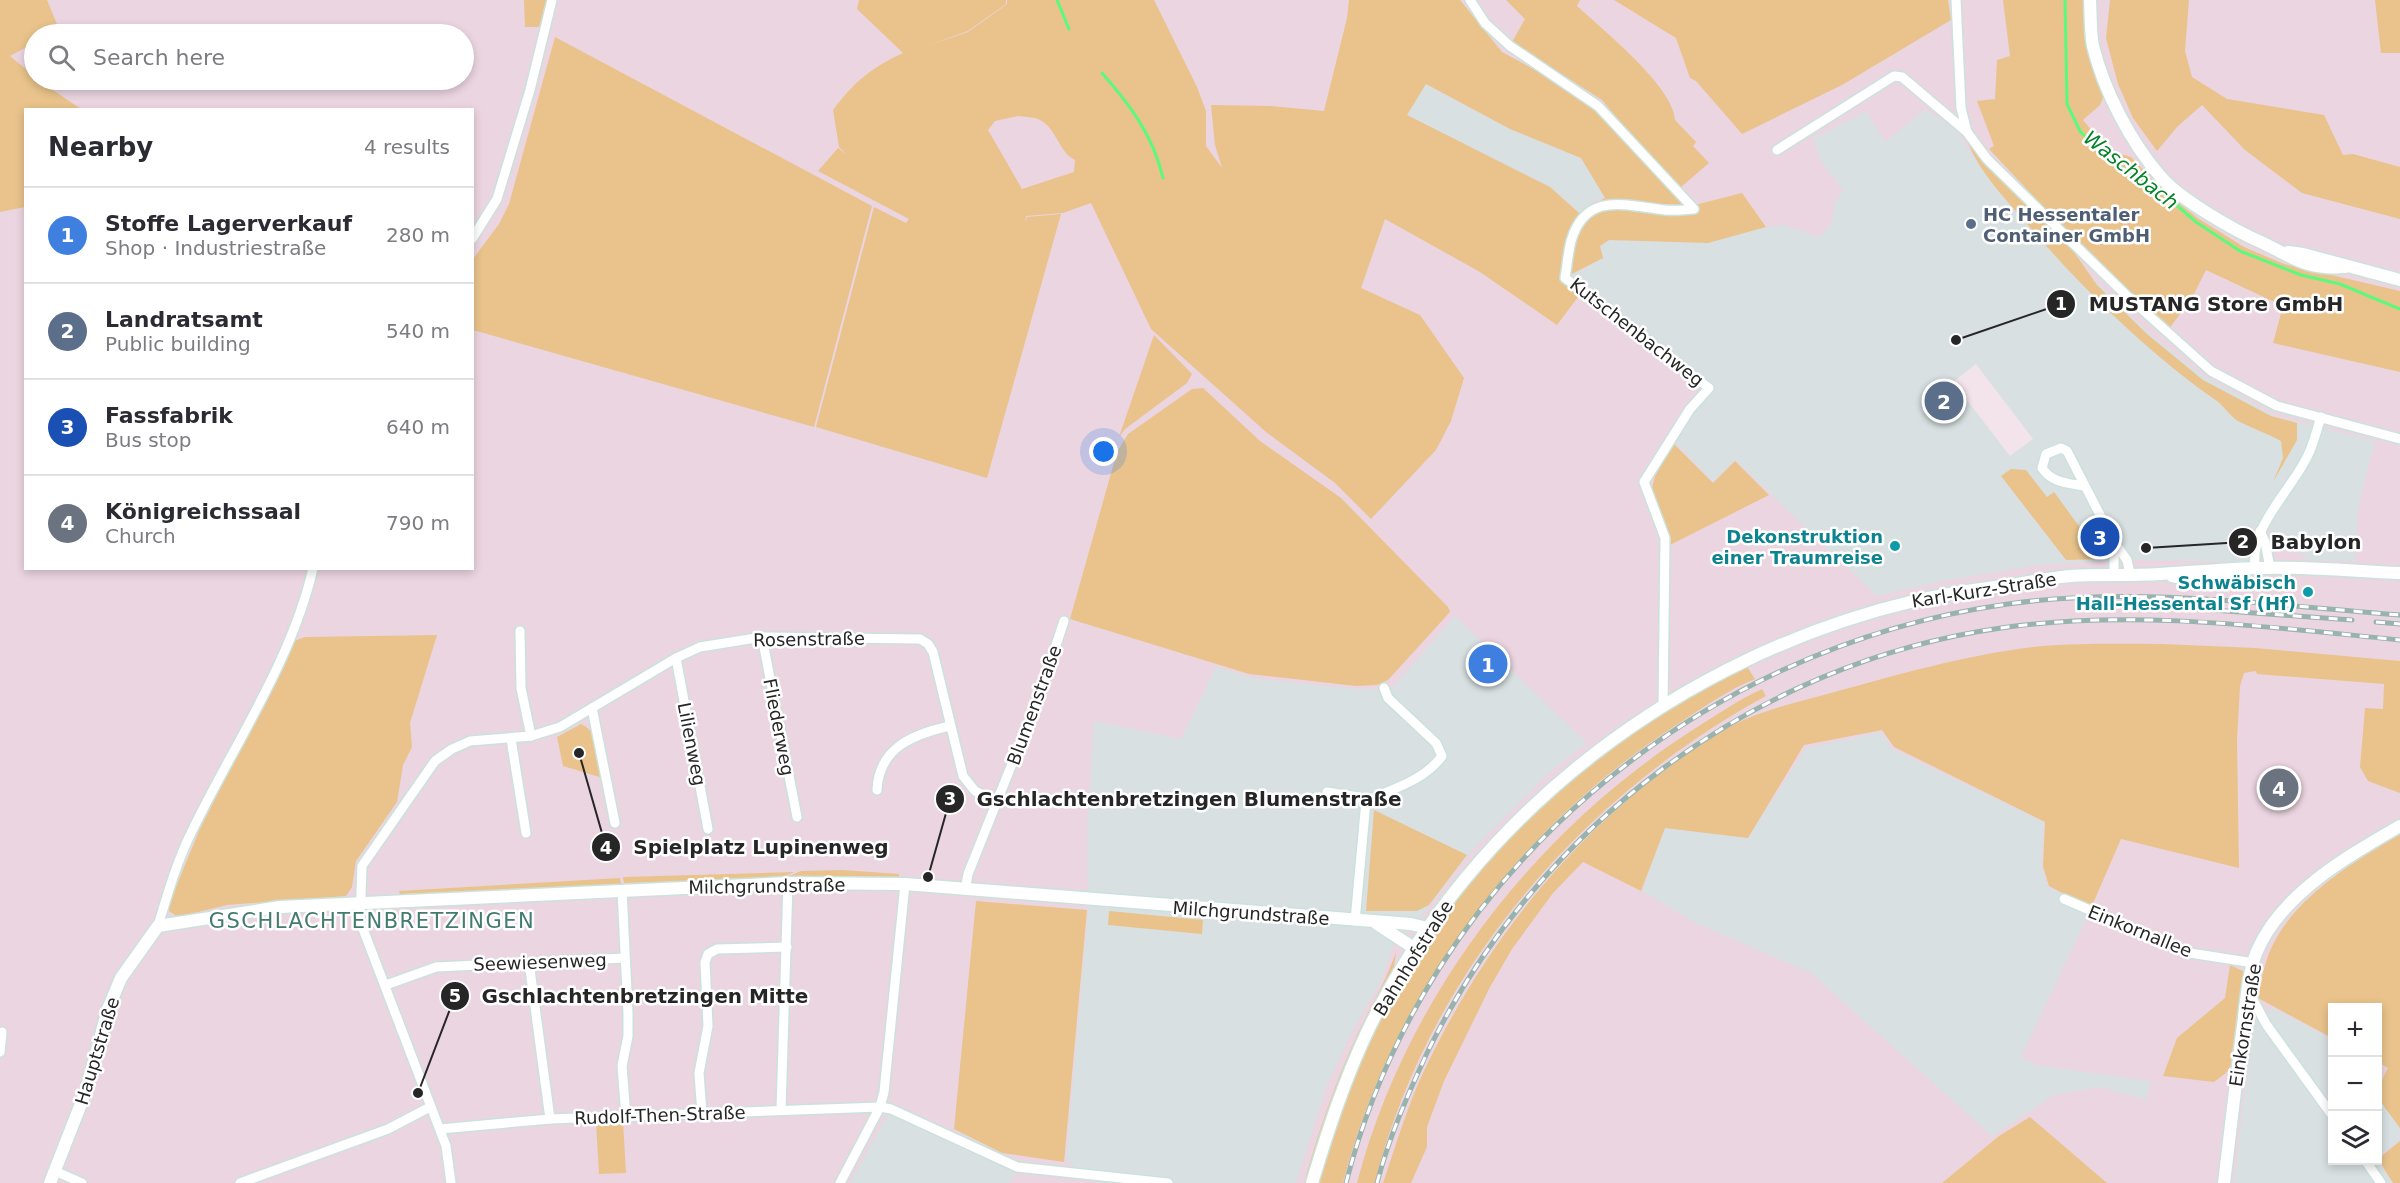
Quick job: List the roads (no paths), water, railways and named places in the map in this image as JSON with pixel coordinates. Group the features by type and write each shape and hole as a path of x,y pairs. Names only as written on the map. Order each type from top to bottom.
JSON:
{"street":[{"path":"474,236 497,199 530,90 552,0"},
{"name":"Kutschenbachweg","path":"1470,0 1485,24 1510,46 1598,106 1694,209 1669,211 1612,202 1595,208 1580,221 1571,240 1565,278 1709,388 1690,409 1644,482 1665,538 1663,706"},
{"path":"1956,0 1961,108 1967,132"},
{"path":"2090,0 2093,45 2113,99 2138,146 2161,178 2244,235 2280,251 2303,254 2400,280"},
{"path":"1777,150 1894,76 1902,77 1967,132 1987,159 2126,295 2211,371 2277,406 2400,439"},
{"path":"2249,568 2260,531 2285,495 2309,453 2321,417"},
{"path":"2084,486 2058,482 2047,476 2042,468 2046,454 2061,448 2067,452 2114,542 2127,560 2130,574"},
{"path":"2260,531 2265,542 2270,568"},
{"path":"2114,542 2114,575"},
{"name":"Karl-Kurz-Straße","path":"1663,706 1694,686 1775,646 1855,616 1943,595 2067,576 2160,574 2249,568 2400,573"},
{"path":"158,926 171,882 194,828 254,715 288,639 312,570"},
{"name":"Blumenstraße","path":"965,890 968,874 1041,691 1064,621"},
{"path":"520,631 521,688 531,736"},
{"name":"Rosenstraße","path":"451,1183 446,1146 360,921 359,902 362,866 435,761 452,748 470,741 531,736 560,727 676,658 700,647 762,637 920,639 928,644 933,652 963,776 975,791 998,802"},
{"name":"Fliederweg","path":"762,637 797,817"},
{"name":"Lilienweg","path":"676,658 708,829"},
{"path":"1366,801 1414,780 1434,767 1442,756 1436,743 1388,698 1384,688"},
{"name":"Bahnhofstraße","path":"1312,1183 1331,1120 1359,1051 1427,928 1471,870 1527,813 1601,748 1663,706"},
{"path":"592,708 615,823"},
{"path":"877,790 885,760 899,745 917,733 950,726"},
{"path":"511,739 526,833"},
{"path":"1327,792 1358,796 1366,801"},
{"path":"1355,921 1366,801"},
{"name":"Einkornstraße","path":"2224,1183 2248,990 2254,963 2267,935 2292,902 2348,856 2400,826"},
{"path":"780,1110 788,883"},
{"name":"Milchgrundstraße","path":"158,926 280,907 788,883 905,884 1411,924 1427,928"},
{"path":"840,1183 880,1107 884,1092 905,884"},
{"name":"Seewiesenweg","path":"622,890 628,1024 622,1066 626,1117"},
{"name":"Einkornallee","path":"2064,899 2190,953 2254,963"},
{"name":"Milchgrundstraße","path":"1376,923 1414,948"},
{"name":"Hauptstraße","path":"50,1183 86,1091 112,999 121,978 158,926"},
{"path":"702,1114 699,1073 708,1026 705,962 708,954 717,949 787,947"},
{"name":"Seewiesenweg","path":"386,985 436,967 625,958"},
{"path":"529,962 550,1119"},
{"path":"2248,990 2266,1024 2329,1111"},
{"path":"0,1052 2,1032"},
{"path":"240,1183 388,1129 430,1107"},
{"name":"Rudolf-Then-Straße","path":"440,1129 550,1119 880,1107 891,1109 1017,1167 1168,1183"},
{"path":"2368,1165 2381,1183"},
{"path":"55,1171 82,1183"}],"waterway":[{"path":"1057,0 1069,29"},
{"name":"Waschbach","path":"2065,0 2067,104 2080,131 2094,146 2119,166 2159,190 2196,222 2240,251 2301,275 2340,284 2400,309"},
{"path":"1102,73 1122,97 1147,134 1163,178"}],"railway":[{"path":"1346,1183 1384,1071 1439,969 1508,876 1590,794 1683,725 1784,669 1894,629 2008,604 2057,599 2106,597 2204,599 2400,615"},
{"path":"2101,605 2158,607"},
{"path":"2185,608 2352,620"},
{"path":"1377,1183 1387,1149 1428,1051 1474,970 1529,895 1592,828 1663,769 1740,718 1822,677 1910,647 2001,628 2101,620 2151,620 2251,625 2400,640"},
{"path":"2376,622 2400,624"}],"place":[{"name":"HC Hessentaler Container GmbH","path":"1971,224"},
{"name":"MUSTANG Store GmbH","path":"1956,340"},
{"name":"Landratsamt","path":"1944,401"},
{"name":"Fassfabrik","path":"2100,537"},
{"name":"Dekonstruktion einer Traumreise","path":"1895,546"},
{"name":"Babylon","path":"2146,548"},
{"name":"Schwäbisch Hall-Hessental Sf (Hf)","path":"2308,592"},
{"name":"Stoffe Lagerverkauf","path":"1488,664"},
{"name":"Spielplatz Lupinenweg","path":"579,753"},
{"name":"Königreichssaal","path":"2279,788"},
{"name":"Gschlachtenbretzingen Blumenstraße","path":"928,877"},
{"name":"Gschlachtenbretzingen Mitte","path":"418,1093"}],"district":[{"name":"GSCHLACHTENBRETZINGEN","path":"372,921"}]}
